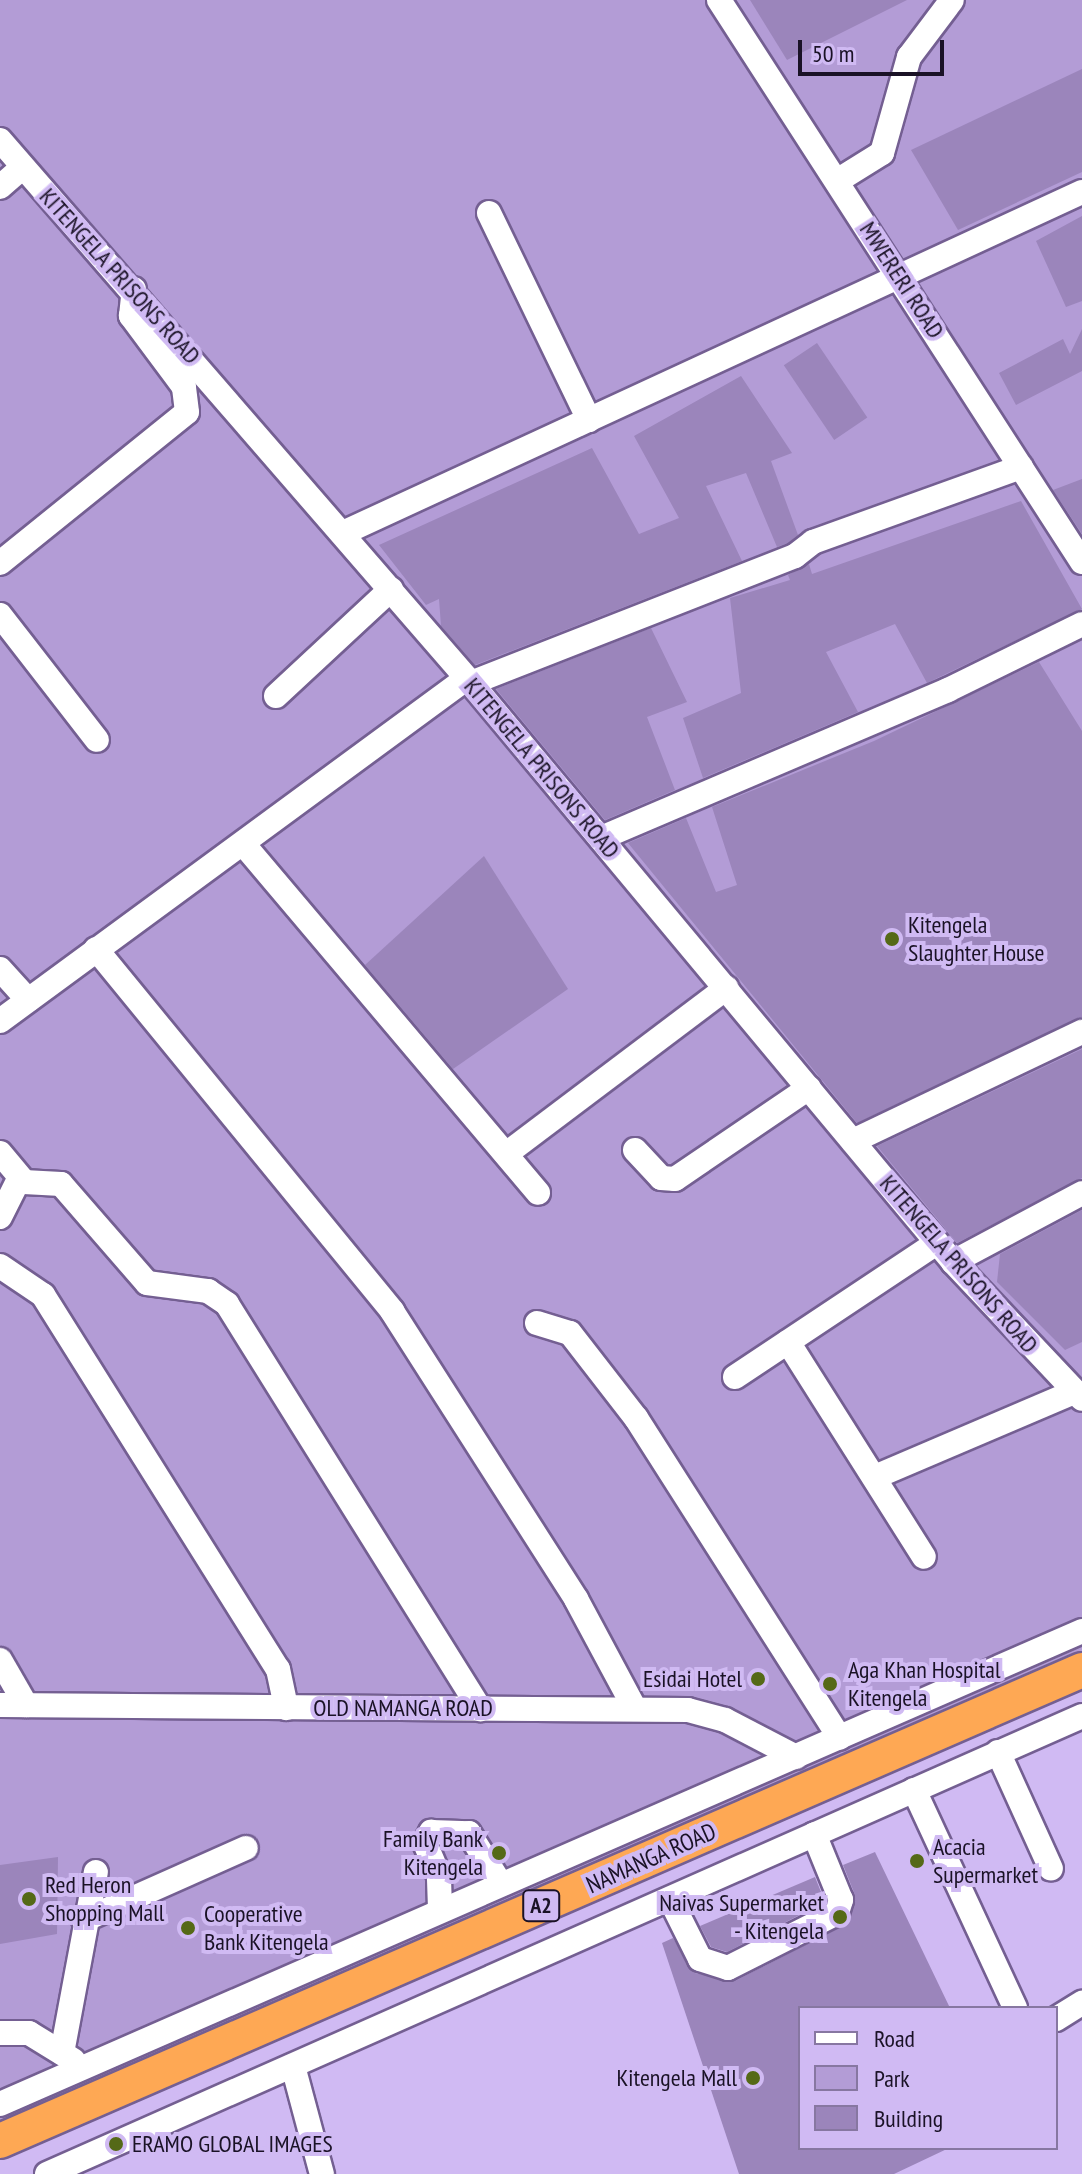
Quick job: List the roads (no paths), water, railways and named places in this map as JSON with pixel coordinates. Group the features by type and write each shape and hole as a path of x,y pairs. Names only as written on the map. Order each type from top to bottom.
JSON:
{"highway":[{"name":"NAMANGA ROAD","path":"0,2141 1082,1670"}],"street":[{"name":"MWERERI ROAD","path":"719,0 1082,562"},
{"path":"837,181 882,153 909,57 952,0"},
{"name":"KITENGELA PRISONS ROAD","path":"0,140 134,289 391,589 953,1262 1078,1395"},
{"path":"0,187 23,167"},
{"path":"343,533 1082,192"},
{"path":"489,213 589,420"},
{"path":"0,563 187,412 184,387 131,316 134,289"},
{"path":"0,1021 469,681 795,556 813,542 1021,467"},
{"path":"276,696 391,589"},
{"path":"0,615 97,740"},
{"path":"601,838 948,690 1082,624"},
{"path":"245,846 538,1193"},
{"path":"96,949 392,1311 576,1599 634,1707"},
{"path":"0,969 28,1000"},
{"path":"506,1154 726,988"},
{"path":"853,1141 1082,1032"},
{"path":"635,1150 661,1178 675,1179 809,1088"},
{"path":"0,1153 19,1179 61,1184 147,1283 208,1291 227,1304 480,1709"},
{"path":"0,1217 19,1179"},
{"path":"953,1262 1082,1193"},
{"path":"735,1377 937,1243"},
{"path":"0,1266 43,1295 278,1669 286,1708"},
{"path":"537,1323 570,1333 636,1418 840,1738"},
{"path":"788,1342 877,1476 924,1557"},
{"path":"877,1476 1078,1395"},
{"path":"0,2104 440,1908 1082,1631"},
{"path":"0,1660 26,1705"},
{"name":"OLD NAMANGA ROAD","path":"0,1705 480,1709 634,1707 725,1720 796,1757"},
{"path":"47,2174 97,2163 293,2066 1082,1716"},
{"path":"998,1752 1051,1869"},
{"path":"914,1790 1014,2006"},
{"path":"440,1908 439,1876 425,1843 431,1832 469,1833 500,1883"},
{"path":"670,1899 700,1959 728,1968 837,1913 841,1900 814,1834"},
{"path":"84,1920 246,1848"},
{"path":"62,2053 84,1920 96,1872"},
{"path":"364,1943 383,1974"},
{"path":"1058,2018 1082,2003"},
{"path":"0,2033 29,2033 84,2066 99,2097"},
{"path":"293,2066 322,2174"}],"place":[{"name":"Kitengela Slaughter House","path":"892,939"},
{"name":"Esidai Hotel","path":"758,1679"},
{"name":"Aga Khan Hospital Kitengela","path":"830,1684"},
{"name":"Family Bank Kitengela","path":"499,1853"},
{"name":"Acacia Supermarket","path":"917,1861"},
{"name":"Red Heron Shopping Mall","path":"29,1899"},
{"name":"Naivas Supermarket - Kitengela","path":"840,1917"},
{"name":"Cooperative Bank Kitengela","path":"188,1928"},
{"name":"Kitengela Mall","path":"753,2078"},
{"name":"ERAMO GLOBAL IMAGES","path":"116,2144"}]}
